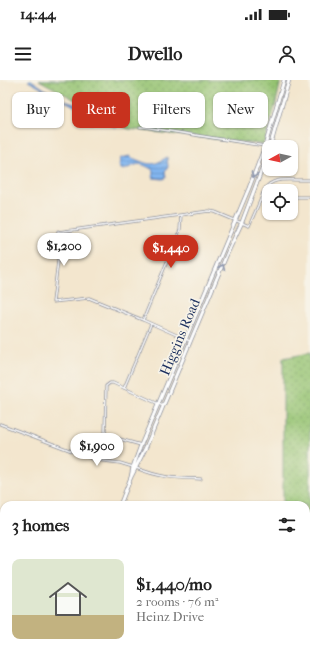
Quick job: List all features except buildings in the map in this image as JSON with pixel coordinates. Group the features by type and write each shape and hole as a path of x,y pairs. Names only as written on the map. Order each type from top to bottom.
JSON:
{"main road":[{"name":"Higgins Road","path":"267,140 284,80"},
{"name":"Higgins Road","path":"271,140 289,80"},
{"name":"Higgins Road","path":"122,501 141,445 236,220 262,154"},
{"name":"Higgins Road","path":"134,467 163,406 242,222 262,168"}],"street":[{"path":"150,128 262,146"},
{"path":"190,341 89,298 53,302 58,261 58,232 209,211 242,222 249,226 266,187 274,182 310,180"},
{"path":"298,197 310,197"},
{"path":"143,320 180,230 181,215"},
{"path":"124,388 151,324"},
{"path":"96,460 105,433 106,386 111,383 163,406"},
{"path":"0,424 96,460 120,463 150,474 167,478 201,479"},
{"path":"105,433 109,436 141,445"}],"green space":[{"path":"39,80 281,80 265,140 262,140 262,144 128,129 126,128 130,128 130,92 72,92 72,98 64,94 64,92 61,92"},
{"path":"310,353 310,501 283,501 283,358"}],"water":[{"path":"31,80 49,92 48,92 28,81"},
{"path":"130,156 150,164 157,163 167,157 168,167 165,172 166,178 153,178 153,170 139,164 124,170 121,169 119,165 121,158"}]}
